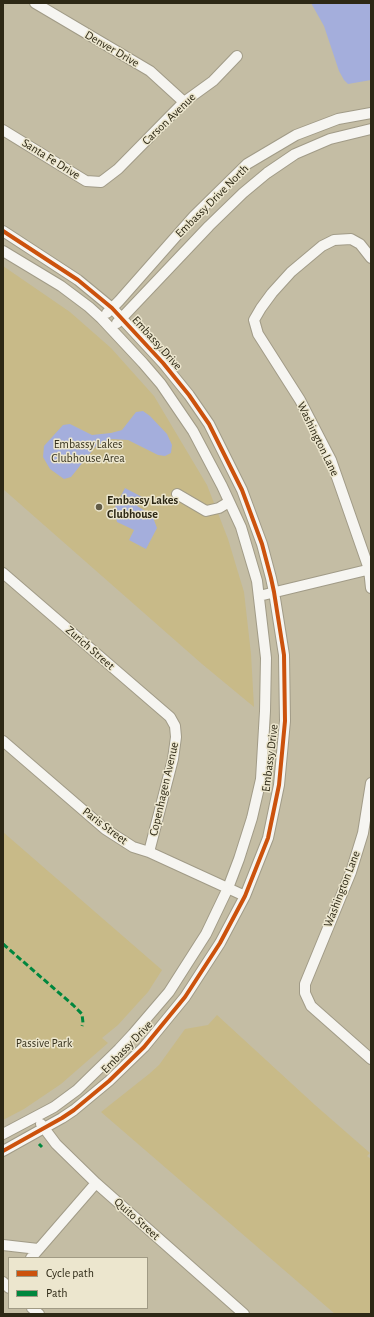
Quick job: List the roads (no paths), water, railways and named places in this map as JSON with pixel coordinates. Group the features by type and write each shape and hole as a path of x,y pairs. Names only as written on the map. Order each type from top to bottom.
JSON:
{"street":[{"name":"Denver Drive","path":"35,3 150,71 184,102"},
{"name":"Carson Avenue","path":"101,182 118,169 184,102 213,81 237,56"},
{"name":"Embassy Drive North","path":"101,318 119,301 194,216 247,164 296,135 338,119 371,113"},
{"name":"Embassy Drive North","path":"111,328 209,226 267,172 295,154 330,139 371,129"},
{"name":"Santa Fe Drive","path":"3,130 86,181 101,182"},
{"name":"Embassy Drive","path":"3,232 78,280 112,308 163,363 209,424 242,490 262,544 274,592 284,655 285,721 278,785 268,838 245,896 220,943 185,996 144,1047 109,1081 74,1110 45,1129 3,1151"},
{"name":"Washington Lane","path":"371,258 360,244 351,239 334,240 322,246 292,272 265,303 254,320 258,334 300,400 331,460 370,569 371,588"},
{"name":"Embassy Drive","path":"3,251 61,286 101,318 161,384 189,425 241,527 255,574 266,658 266,711 261,779 252,818 228,888 206,934 168,992 134,1034 77,1090 54,1107 3,1134"},
{"path":"177,494 206,511 219,508 229,502"},
{"path":"259,596 370,569"},
{"name":"Zurich Street","path":"3,573 170,717 175,726"},
{"name":"Copenhagen Avenue","path":"149,852 173,759 176,737 175,726"},
{"name":"Paris Street","path":"3,741 105,829 133,847 149,852 245,896"},
{"name":"Washington Lane","path":"371,783 363,833 351,872 305,984 305,993 311,1006 371,1058"},
{"name":"Quito Street","path":"37,1117 56,1144 96,1183 244,1314"},
{"path":"32,1257 96,1183"},
{"path":"3,1246 38,1249"}],"water":[{"path":"311,3 371,3 371,80 348,84 344,80 339,71 324,26"},
{"path":"143,411 150,416 167,434 172,445 171,453 165,456 158,455 128,440 112,439 96,446 71,477 64,479 50,469 43,457 44,446 63,425 70,424 92,435 111,433 122,430 136,412"},
{"path":"125,488 142,497 137,506 152,515 157,528 146,549 129,540 134,530 117,522 114,509"}],"place":[{"name":"Embassy Lakes Clubhouse","path":"99,507"}],"park label":[{"name":"Embassy Lakes Clubhouse Area","path":"88,451"},
{"name":"Passive Park","path":"44,1043"}]}
